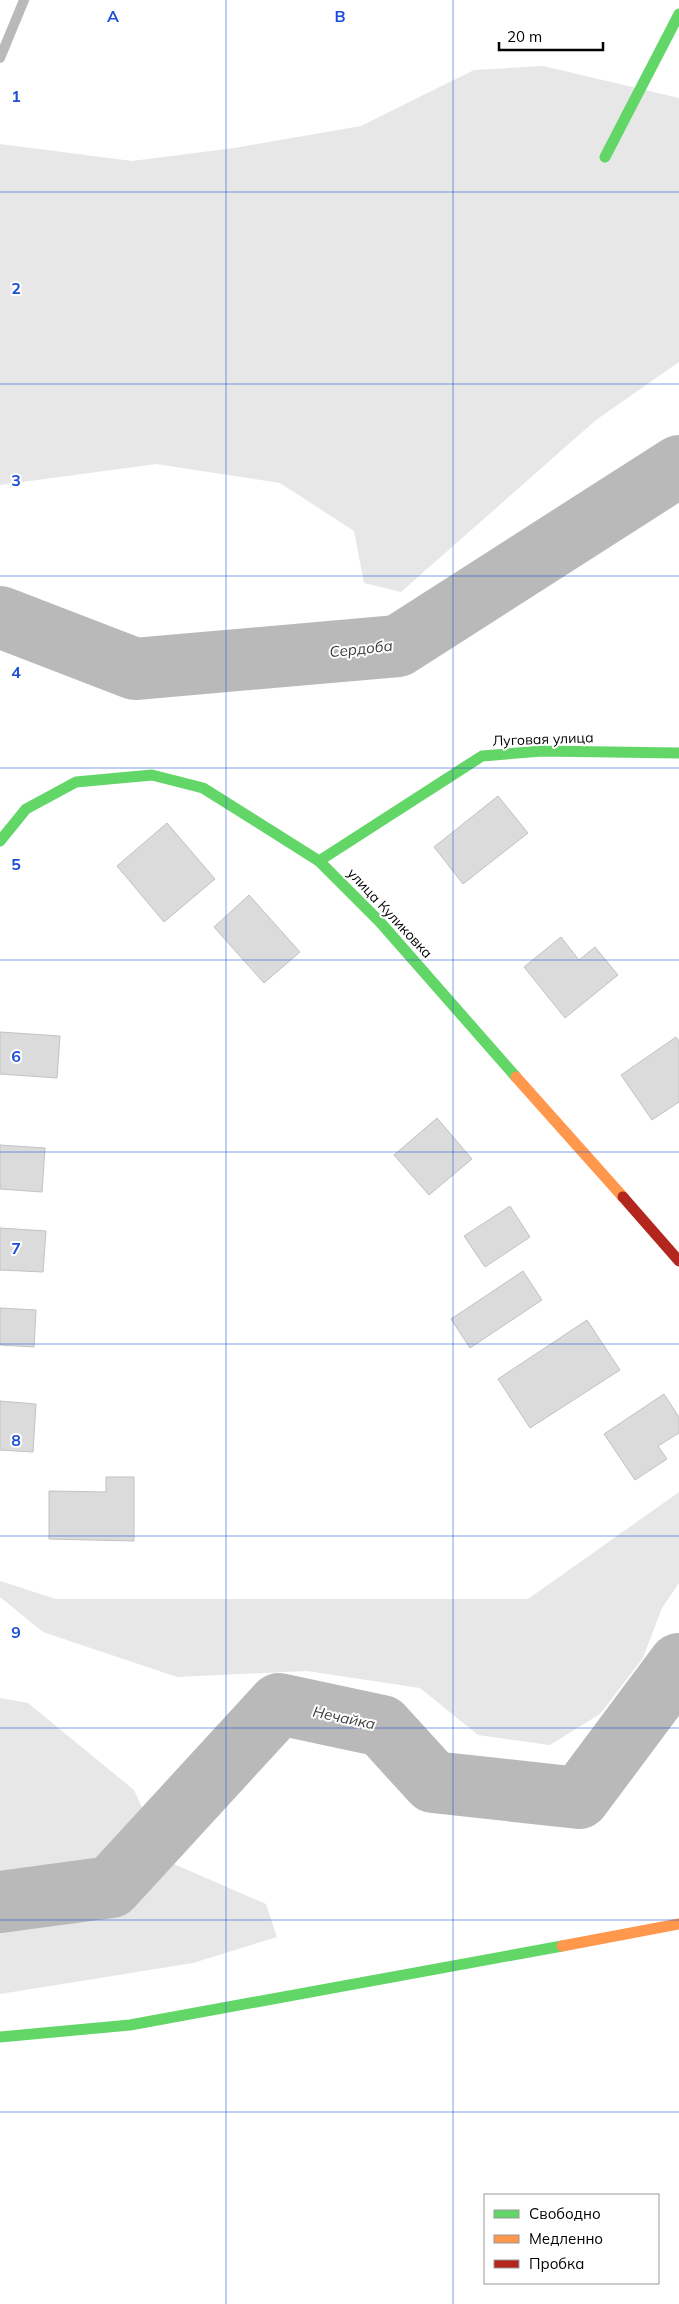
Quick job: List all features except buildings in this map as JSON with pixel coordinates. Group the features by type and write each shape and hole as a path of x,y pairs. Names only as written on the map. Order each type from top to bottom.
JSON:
{"street":[{"path":"605,157 679,14"},
{"name":"Луговая улица","path":"319,861 482,756 542,751 679,754"},
{"name":"улица Куликовка","path":"0,841 26,809 76,782 152,775 203,788 319,861 380,922 679,1261"},
{"path":"0,2037 130,2025 679,1924"}],"shaded area":[{"path":"543,66 679,98 679,362 596,420 401,592 364,583 354,531 280,483 156,464 0,485 0,144 132,161 234,148 361,126 474,70"},
{"path":"679,1492 679,1583 662,1608 643,1658 600,1714 550,1745 478,1735 420,1688 307,1671 177,1677 43,1632 0,1597 0,1581 56,1599 528,1599"},
{"path":"0,1698 28,1703 134,1790 167,1861 266,1904 277,1937 193,1963 0,1994"}],"waterway":[{"path":"0,58 24,0"},
{"name":"Сердоба","path":"0,617 135,669 398,646 679,466"},
{"name":"Нечайка","path":"0,1902 111,1887 279,1704 382,1726 433,1782 579,1798 679,1664"}],"traffic: fast":[{"path":"605,157 679,14"},
{"path":"319,861 482,756 542,751 679,753"},
{"path":"0,841 26,809 76,782 152,775 203,788 319,861 380,922 516,1077"},
{"path":"0,2037 130,2025 562,1946"}],"traffic: slow":[{"path":"516,1077 623,1197"},
{"path":"562,1946 679,1924"}],"traffic: jam":[{"path":"623,1197 679,1261"}]}
